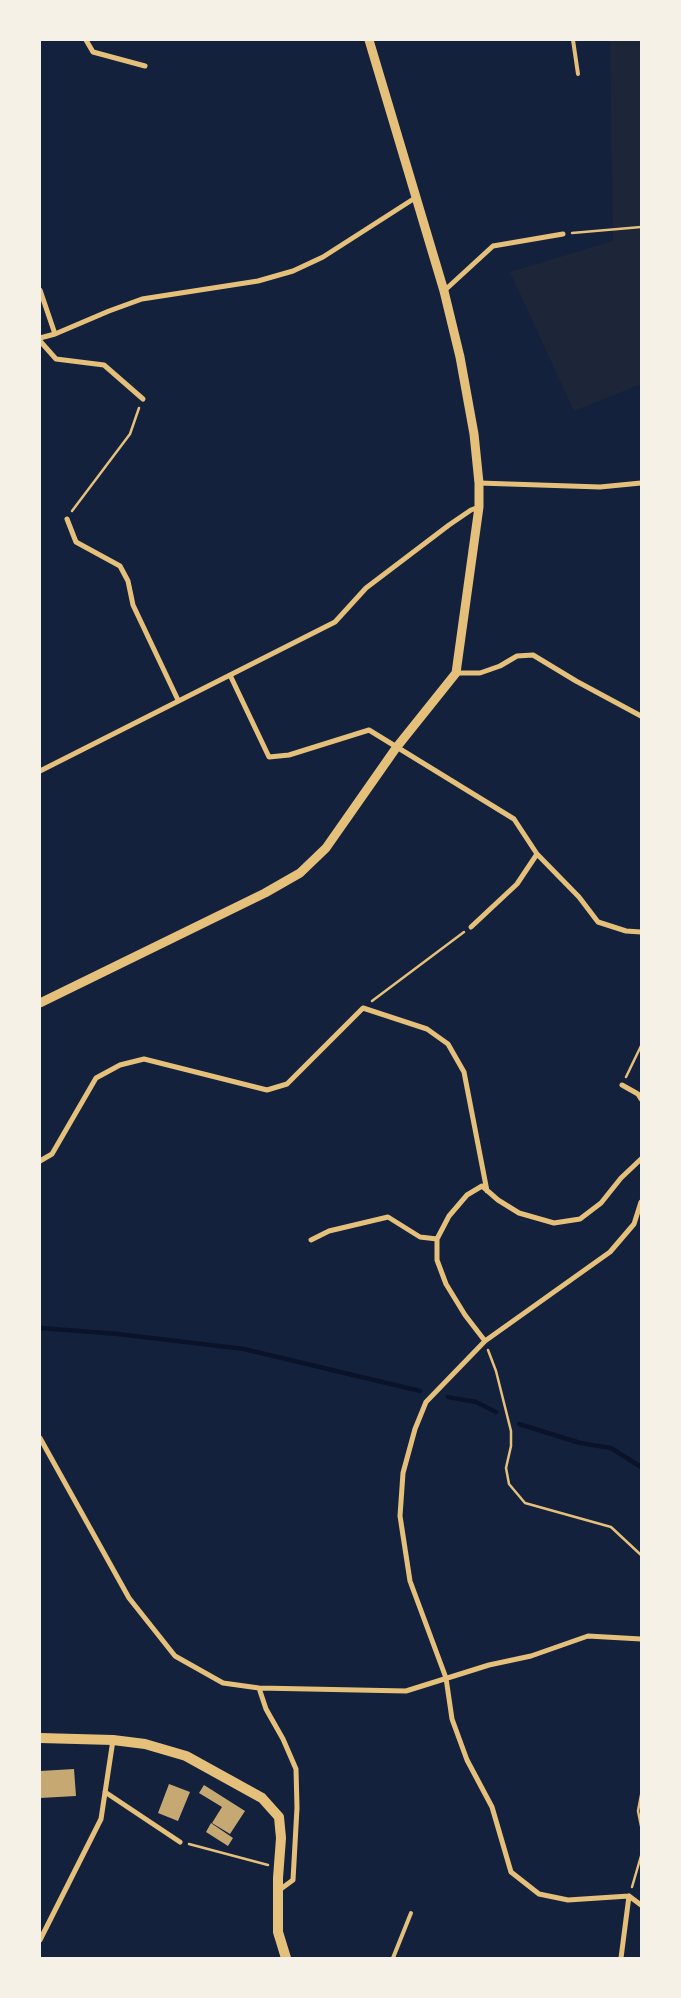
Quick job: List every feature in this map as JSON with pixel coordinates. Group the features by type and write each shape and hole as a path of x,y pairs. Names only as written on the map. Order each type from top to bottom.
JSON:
{"main road":[{"path":"40,1738 113,1740 145,1744 186,1756 262,1798 279,1817 281,1838 278,1878 278,1932 286,1958"}],"street":[{"path":"86,40 93,52 145,66"},
{"path":"40,1003 265,893 300,873 326,848 396,748 456,673 479,506 479,483 468,398 444,291 369,40"},
{"path":"142,399 104,365 56,359 40,340 142,299 258,281 293,271 323,257 415,198"},
{"path":"444,291 494,246 563,234"},
{"path":"40,290 55,334"},
{"path":"479,483 600,486 641,484"},
{"path":"40,771 335,622 366,588 449,525 479,506"},
{"path":"67,519 76,542 120,566 128,580 133,605 178,700"},
{"path":"456,673 480,673 500,666 517,656 533,655 641,716"},
{"path":"230,675 269,757 289,755 369,730 514,819 538,854 578,897 598,922 641,932"},
{"path":"471,926 517,884 538,854"},
{"path":"40,1161 52,1154 96,1078 120,1065 144,1059 266,1090 288,1084 363,1008 427,1029 448,1044 464,1072 487,1192"},
{"path":"622,1085 638,1094 641,1099"},
{"path":"485,1341 465,1315 446,1284 437,1260 437,1239 449,1216 467,1195 482,1186 487,1192 512,1209 528,1216 554,1223 580,1219 601,1203 641,1159"},
{"path":"641,1202 634,1224 610,1252 485,1341 426,1402 415,1429 403,1473 400,1516 410,1581 446,1678 452,1719 467,1760 492,1807 511,1872 539,1894 568,1900 629,1896 641,1905"},
{"path":"311,1240 329,1231 388,1217 420,1238 437,1239"},
{"path":"40,1438 129,1598 174,1656 223,1683 259,1688 406,1691 489,1664 531,1656 588,1636 641,1639"},
{"path":"259,1688 266,1710 283,1739 296,1769 297,1808 293,1880 278,1891"},
{"path":"40,1940 101,1818 113,1740"},
{"path":"105,1792 180,1842"},
{"path":"621,1958 629,1896"}],"lane":[{"path":"573,40 578,74"},
{"path":"393,1958 411,1914"}],"path":[{"path":"563,234 641,227"},
{"path":"67,519 130,434 142,399"},
{"path":"363,1008 471,926"},
{"path":"622,1085 641,1046"},
{"path":"485,1341 496,1371 511,1431 511,1446 506,1468 509,1484 525,1503 611,1527 641,1555"},
{"path":"641,1795 638,1811 641,1826"},
{"path":"180,1842 257,1863"},
{"path":"629,1896 641,1856"}],"shaded area":[{"path":"610,40 641,40 641,384 574,411 510,272 613,241"}],"building":[{"path":"74,1769 76,1796 40,1798 40,1771"},
{"path":"169,1784 190,1792 178,1821 158,1813"},
{"path":"204,1785 245,1811 230,1834 212,1823 222,1807 199,1793"},
{"path":"211,1823 233,1838 228,1846 206,1832"}],"waterway":[{"path":"40,1328 118,1334 244,1349 420,1391"},
{"path":"448,1397 476,1402 496,1412"},
{"path":"519,1424 580,1443 611,1448 641,1467"}]}
